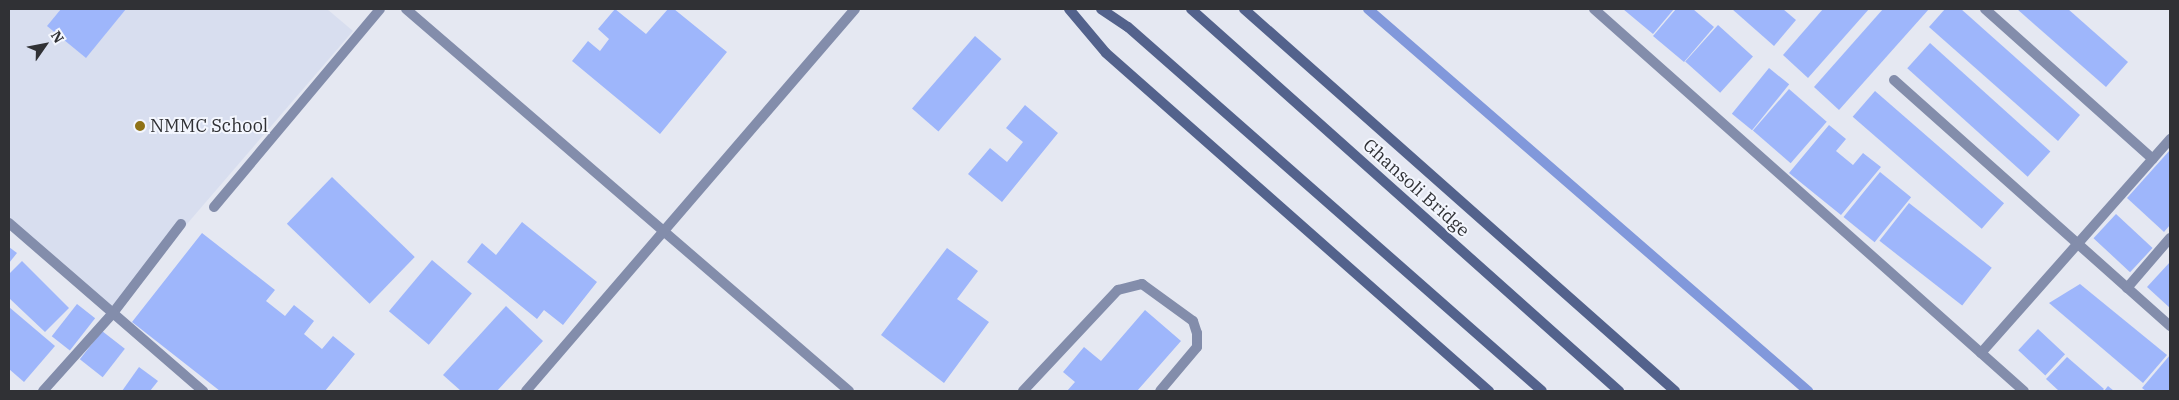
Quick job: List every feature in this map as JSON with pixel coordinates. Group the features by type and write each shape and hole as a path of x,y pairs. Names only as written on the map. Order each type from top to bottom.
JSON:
{"main road":[{"path":"1069,9 1106,53 1490,391"},
{"path":"1101,9 1128,26 1542,391"},
{"name":"Ghansoli Bridge","path":"1191,9 1619,391"},
{"path":"1244,9 1675,391"}],"street":[{"path":"214,207 380,9"},
{"path":"406,9 849,391"},
{"path":"526,391 855,9"},
{"path":"1594,9 2024,391"},
{"path":"1985,9 2153,159"},
{"path":"1894,80 2170,326"},
{"path":"1981,353 2170,139"},
{"path":"9,223 203,391"},
{"path":"43,391 113,313 181,224"},
{"path":"2127,288 2170,238"},
{"path":"1023,391 1118,290 1142,284 1193,321 1197,332 1197,347 1160,391"}],"shaded area":[{"name":"NMMC School","path":"9,9 327,9 353,31 113,310 9,220"}],"building":[{"path":"61,9 126,9 86,58 47,26"},
{"path":"615,9 646,34 668,9 674,9 727,52 660,134 572,61 588,41 600,51 609,39 598,29"},
{"path":"1623,9 1674,9 1653,34"},
{"path":"1676,9 1693,9 1714,27 1684,62 1653,36"},
{"path":"1732,9 1783,9 1796,20 1774,46"},
{"path":"1823,9 1869,9 1808,78 1783,55"},
{"path":"1883,9 1929,9 1839,110 1814,87"},
{"path":"1945,9 1961,9 2080,115 2058,141 1929,27"},
{"path":"2017,9 2068,9 2128,62 2106,87"},
{"path":"1718,25 1753,56 1720,93 1685,61"},
{"path":"975,36 1001,59 938,131 912,108"},
{"path":"1930,43 2050,151 2028,177 1907,68"},
{"path":"1769,68 1789,84 1752,130 1732,114"},
{"path":"1789,89 1827,122 1791,163 1753,131"},
{"path":"1875,91 2004,203 1982,229 1853,117"},
{"path":"1025,105 1058,133 1002,202 968,174 990,148 1007,162 1023,142 1006,128"},
{"path":"1829,125 1846,139 1836,151 1853,165 1863,153 1881,167 1841,215 1789,173"},
{"path":"2170,150 2170,225 2164,232 2127,198"},
{"path":"1880,172 1911,197 1875,242 1843,217"},
{"path":"332,177 415,257 370,304 287,224"},
{"path":"1909,203 1992,268 1962,305 1879,241"},
{"path":"2116,214 2153,248 2130,272 2093,238"},
{"path":"522,222 597,282 563,325 544,310 537,319 467,262 482,243 496,255"},
{"path":"202,233 275,290 266,301 285,316 294,305 314,321 304,334 322,349 333,336 355,354 325,391 220,391 132,322"},
{"path":"9,247 17,253 9,263"},
{"path":"947,248 978,271 957,299 989,322 944,383 881,335"},
{"path":"432,260 472,293 429,345 389,311"},
{"path":"22,261 69,308 45,332 9,298 9,274"},
{"path":"2170,262 2170,308 2147,287"},
{"path":"2080,284 2167,355 2143,383 2049,303"},
{"path":"77,304 95,318 70,350 52,336"},
{"path":"506,306 543,341 497,391 461,391 443,375"},
{"path":"9,307 55,346 24,382 9,369"},
{"path":"1145,310 1181,341 1137,391 1067,391 1075,382 1063,372 1084,347 1101,361"},
{"path":"2038,329 2065,354 2045,375 2018,350"},
{"path":"102,331 125,349 103,377 80,359"},
{"path":"2170,355 2170,391 2146,391 2142,388"},
{"path":"2067,357 2104,389 2102,391 2059,391 2046,379"},
{"path":"139,367 158,381 150,391 122,391"},
{"path":"2108,386 2114,391 2104,391"}],"waterway":[{"path":"1368,9 1808,391"}],"place":[{"name":"NMMC School","path":"140,126"}]}
